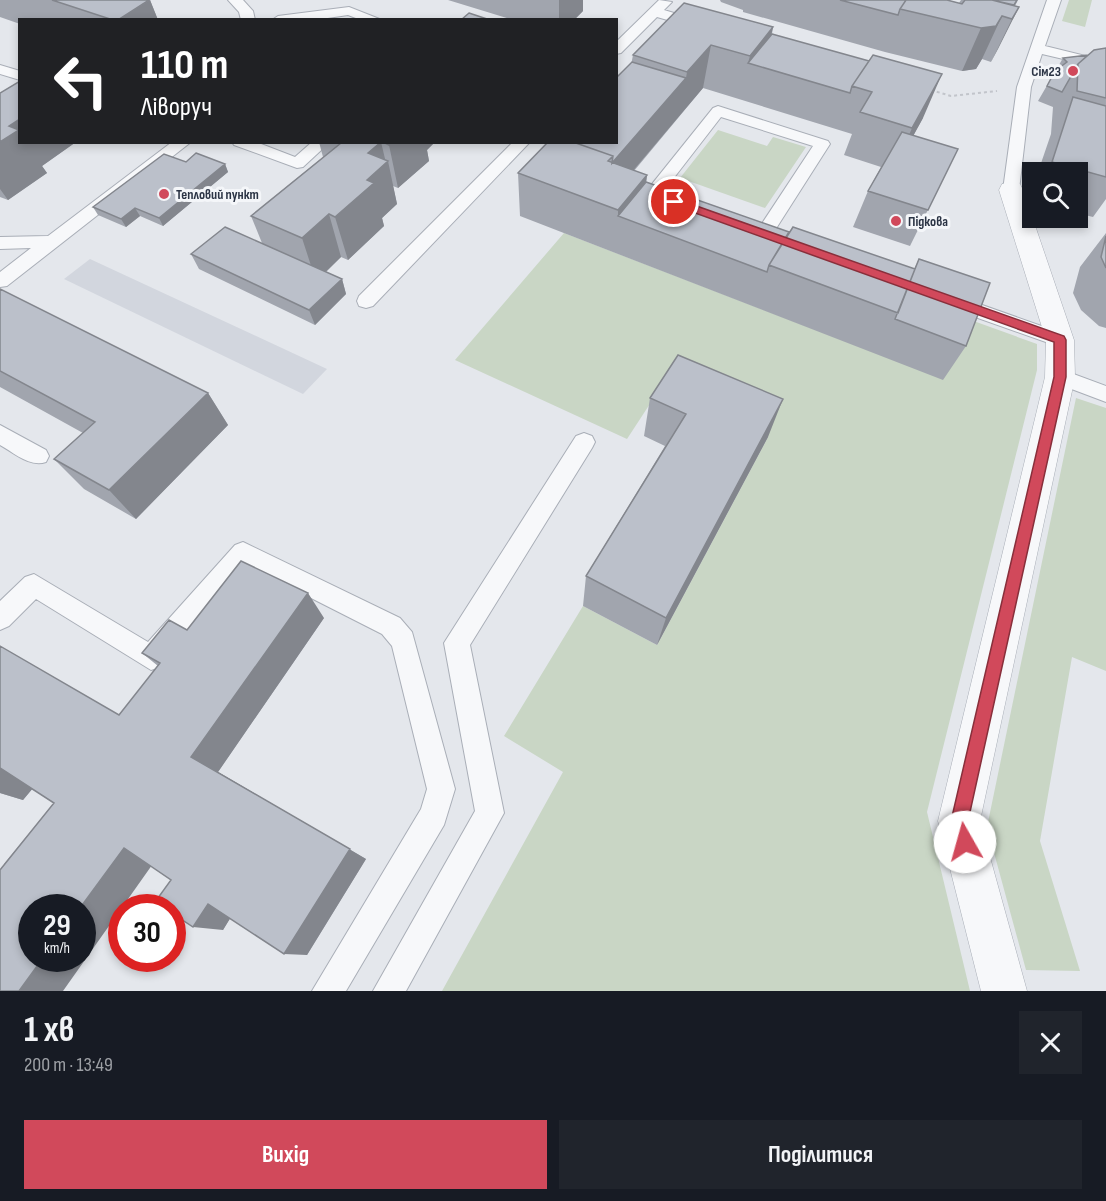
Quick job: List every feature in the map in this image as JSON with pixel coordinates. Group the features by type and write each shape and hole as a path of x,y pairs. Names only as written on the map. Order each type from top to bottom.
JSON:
{"street":[{"path":"1004,991 959,821 1060,377 1060,340 1011,190"}],"lane":[{"path":"235,0 246,11 248,18"},
{"path":"1011,190 1024,87 1054,0"},
{"path":"618,48 661,4 718,30"},
{"path":"294,18 349,11 370,18"},
{"path":"1038,49 1106,65"},
{"path":"0,69 18,75"},
{"path":"685,206 652,194 718,111 822,144 758,232 786,242"},
{"path":"0,281 180,144"},
{"path":"245,144 297,163 320,144"},
{"path":"366,301 520,144"},
{"path":"0,243 52,242"},
{"path":"939,297 1060,340"},
{"path":"1060,377 1106,394"},
{"path":"0,434 38,456"},
{"path":"389,991 490,813 457,643 584,442"},
{"path":"0,618 34,585 151,657 243,552 391,626 403,640 441,789 434,815 328,991"}],"path":[{"path":"929,90 951,96 1024,87"}],"shaded area":[{"path":"90,259 327,369 303,394 64,279"}],"green space":[{"path":"1069,0 1092,0 1085,27 1062,21"},
{"path":"718,130 767,146 773,137 806,147 765,208 680,178"},
{"path":"564,233 943,379 968,319 1037,344 1037,370 927,812 970,991 442,991 563,772 504,736 583,606 657,645 768,437 659,390 627,439 455,360"},
{"path":"1076,398 1106,408 1106,671 1072,657 1040,841 1080,971 1026,970 987,827"}],"building":[{"path":"52,0 149,0 121,18 107,18"},
{"path":"840,0 906,0 898,15"},
{"path":"906,0 947,0 962,4 965,0 992,0 1019,7 1012,19 1002,16 996,26 981,28 900,9"},
{"path":"992,0 1017,0 1014,5"},
{"path":"684,3 773,27 750,56 711,45 687,72 633,55"},
{"path":"469,13 484,18 463,18"},
{"path":"772,34 869,61 852,86 850,93 748,63"},
{"path":"1106,48 1106,98 1077,91 1078,64 1094,50"},
{"path":"873,55 942,74 912,128 860,112 872,92 852,86"},
{"path":"1088,55 1078,64 1062,92 1047,86 1055,71 1067,62 1063,58"},
{"path":"632,62 686,78 612,163 613,156 579,144 618,144 618,76"},
{"path":"18,82 18,120 9,126 18,131 0,142 0,93"},
{"path":"1073,97 1106,106 1106,177 1088,172 1088,162 1052,162"},
{"path":"902,132 958,149 928,210 868,191"},
{"path":"340,144 379,144 368,153 388,161 367,180 374,183 335,217 329,214 302,238 251,216"},
{"path":"546,144 579,144 613,156 608,161 647,175 618,210 518,173"},
{"name":"Тепловий пункт","path":"196,153 225,164 159,218 135,208 121,219 93,207 164,154 186,162"},
{"path":"646,182 789,232 767,272 618,216"},
{"path":"225,227 342,279 309,310 191,254"},
{"path":"793,227 915,269 898,313 769,265"},
{"path":"1106,236 1106,268 1101,257"},
{"path":"919,259 990,283 966,346 895,319"},
{"path":"0,289 208,393 109,490 54,459 95,422 0,371"},
{"path":"678,355 783,399 666,618 586,576 686,414 650,398"},
{"path":"241,561 308,593 191,757 350,849 284,954 208,904 193,927 186,922 186,894 161,894 171,880 124,848 90,894 18,894 18,972 33,972 19,991 0,991 0,870 54,803 0,768 0,646 119,715 160,663 142,653 169,620 187,630"}],"place":[{"name":"Сім23","path":"1073,71"},
{"name":"Тепловий пункт","path":"164,194"},
{"name":"Підкова","path":"896,221"}],"route":[{"path":"674,202 1060,340 1060,377 959,821 965,842"}]}
